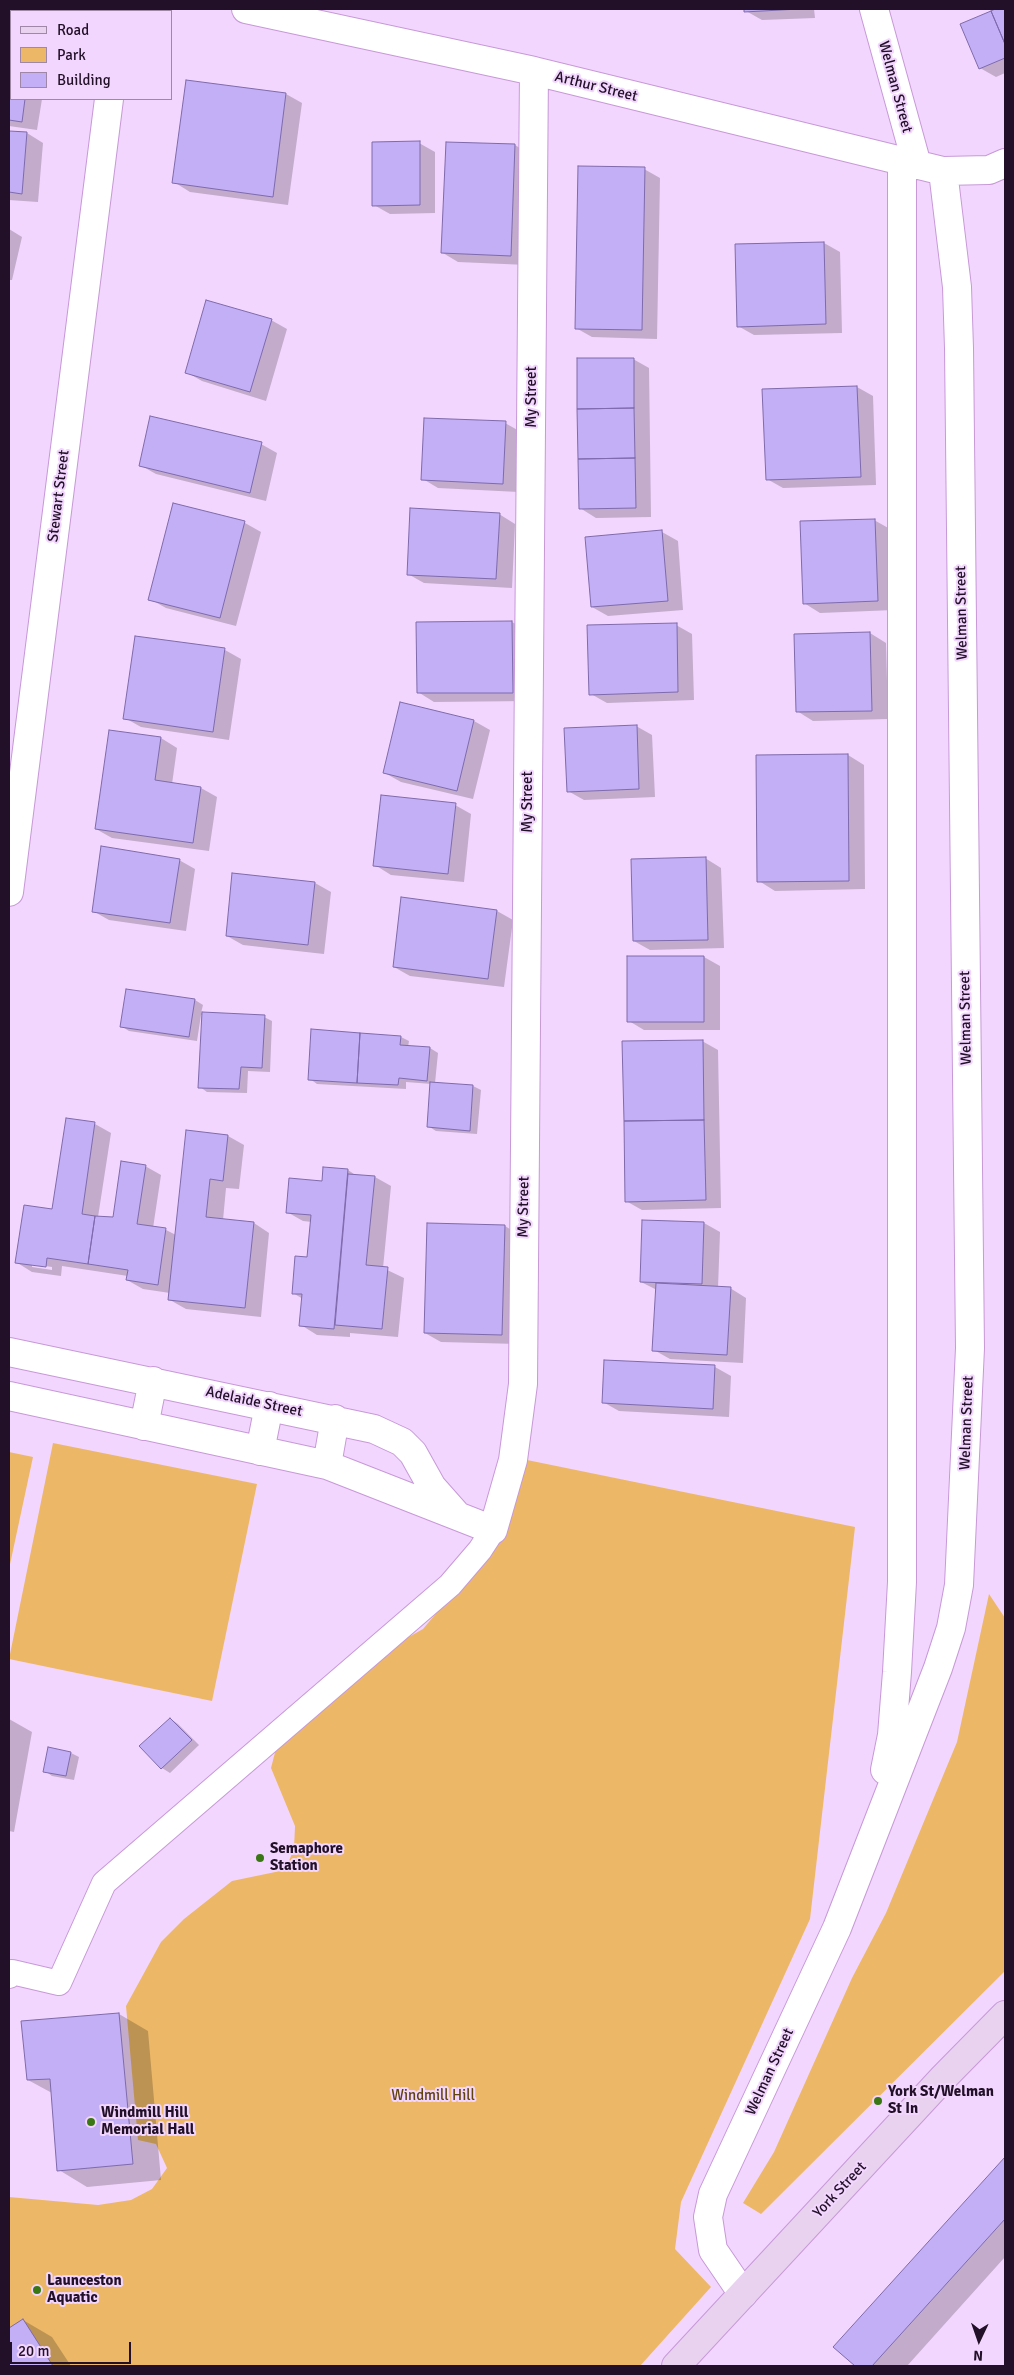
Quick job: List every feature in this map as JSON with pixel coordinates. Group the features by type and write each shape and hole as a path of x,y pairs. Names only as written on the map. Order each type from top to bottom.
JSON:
{"street":[{"name":"Arthur Street","path":"246,9 534,71 943,171 989,170 1005,163"},
{"name":"Welman Street","path":"867,1848 881,1793 892,1735 902,1582 909,164 874,9"},
{"name":"My Street","path":"493,1530 513,1460 523,1384 534,71"},
{"name":"Stewart Street","path":"9,892 109,100"},
{"name":"Welman Street","path":"743,2294 713,2250 708,2217 713,2194 827,1951 938,1668 951,1628 959,1585 970,1348 959,348 957,287 943,171"},
{"name":"Adelaide Street","path":"9,1352 335,1419 374,1429 402,1442 418,1459 432,1488 443,1502 460,1517"},
{"path":"144,1426 153,1381"},
{"name":"Adelaide Street","path":"9,1396 327,1465 493,1530"},
{"path":"260,1451 269,1406"},
{"path":"327,1465 335,1419"},
{"name":"York Street","path":"676,2366 944,2077 1005,2015"}],"lane":[{"path":"9,1976 12,1972 59,1982 104,1883 450,1584 480,1550 493,1530"}],"green space":[{"path":"53,1443 257,1484 212,1701 9,1659"},
{"path":"9,1452 33,1457 9,1569"},
{"name":"Windmill Hill","path":"527,1460 855,1527 810,1919 681,2202 675,2249 711,2287 640,2366 9,2366 9,2197 98,2205 131,2200 152,2189 167,2168 156,2144 138,2140 126,2006 161,1942 184,1919 232,1881 285,1870 294,1849 295,1826 271,1768 278,1741 375,1656 423,1629 487,1553"},
{"path":"989,1594 1005,1618 1005,1971 761,2214 743,2203 774,2152 852,1978 886,1913 957,1742"}],"building":[{"path":"744,9 799,9 744,12"},
{"path":"1005,9 1005,44 991,11"},
{"path":"991,11 1005,44 1005,58 979,69 960,24"},
{"path":"10,33 10,100 25,100 22,122 9,120"},
{"path":"186,80 286,93 273,197 172,183"},
{"path":"9,131 27,132 22,194 9,192"},
{"path":"420,141 420,205 372,206 372,142"},
{"path":"446,142 515,144 511,256 441,253"},
{"path":"578,166 645,167 642,330 575,329"},
{"path":"824,242 826,324 737,327 735,244"},
{"path":"206,300 272,319 250,392 185,373"},
{"path":"577,358 634,358 634,408 577,409"},
{"path":"857,386 861,477 766,480 762,389"},
{"path":"634,408 635,458 578,459 577,409"},
{"path":"150,416 262,442 250,493 139,466"},
{"path":"424,418 506,421 503,484 421,480"},
{"path":"635,458 636,508 579,509 578,459"},
{"path":"173,503 245,521 220,618 148,600"},
{"path":"410,508 500,513 496,579 407,575"},
{"path":"875,519 878,601 803,604 800,521"},
{"path":"662,530 668,601 591,607 585,537"},
{"path":"512,621 513,693 417,693 416,622"},
{"path":"677,623 678,692 589,695 587,625"},
{"path":"870,632 872,711 796,712 794,634"},
{"path":"135,636 225,648 213,732 123,719"},
{"path":"400,702 474,720 457,791 383,773"},
{"path":"637,725 639,789 567,792 564,728"},
{"path":"109,730 161,737 155,780 201,787 193,843 95,829"},
{"path":"848,754 849,881 757,882 756,755"},
{"path":"381,795 456,803 448,874 373,866"},
{"path":"101,846 180,859 170,923 92,912"},
{"path":"706,857 708,940 633,941 631,859"},
{"path":"232,873 315,882 308,945 226,936"},
{"path":"401,897 497,910 488,979 393,967"},
{"path":"627,956 704,956 704,1022 627,1022"},
{"path":"126,989 195,999 189,1037 120,1027"},
{"path":"202,1012 265,1015 262,1068 241,1067 239,1089 198,1088"},
{"path":"311,1029 360,1033 357,1083 308,1080"},
{"path":"360,1033 401,1036 400,1045 430,1047 427,1081 399,1078 398,1085 357,1083"},
{"path":"703,1040 704,1120 624,1121 622,1041"},
{"path":"430,1082 473,1085 470,1131 427,1127"},
{"path":"66,1118 95,1122 82,1214 95,1216 88,1264 47,1258 46,1267 15,1263 24,1205 52,1209"},
{"path":"704,1120 706,1200 625,1202 624,1121"},
{"path":"186,1130 228,1135 223,1181 210,1179 206,1217 254,1222 245,1308 168,1300"},
{"path":"121,1161 146,1165 137,1224 166,1228 158,1285 126,1280 128,1270 88,1264 95,1216 113,1217"},
{"path":"323,1167 348,1169 334,1329 299,1326 302,1294 292,1294 295,1256 307,1257 311,1215 286,1213 289,1178 322,1181"},
{"path":"348,1174 375,1176 366,1265 388,1267 382,1329 335,1325"},
{"path":"642,1220 704,1222 702,1284 640,1282"},
{"path":"427,1223 505,1225 502,1335 424,1333"},
{"path":"656,1283 731,1287 727,1355 652,1351"},
{"path":"604,1360 715,1365 713,1409 602,1403"},
{"path":"170,1718 192,1740 161,1769 139,1746"},
{"path":"48,1747 71,1752 66,1776 43,1772"},
{"name":"Windmill Hill Memorial Hall","path":"119,2013 133,2164 57,2171 50,2079 27,2080 21,2021"},
{"path":"1005,2157 1005,2219 872,2366 855,2366 833,2347"},
{"path":"23,2319 53,2366 9,2366 9,2328"}],"place":[{"name":"Semaphore Station","path":"260,1858"},
{"name":"York St/Welman St In","path":"878,2101"},
{"name":"Windmill Hill Memorial Hall","path":"91,2122"},
{"name":"Launceston Aquatic","path":"37,2290"}]}
